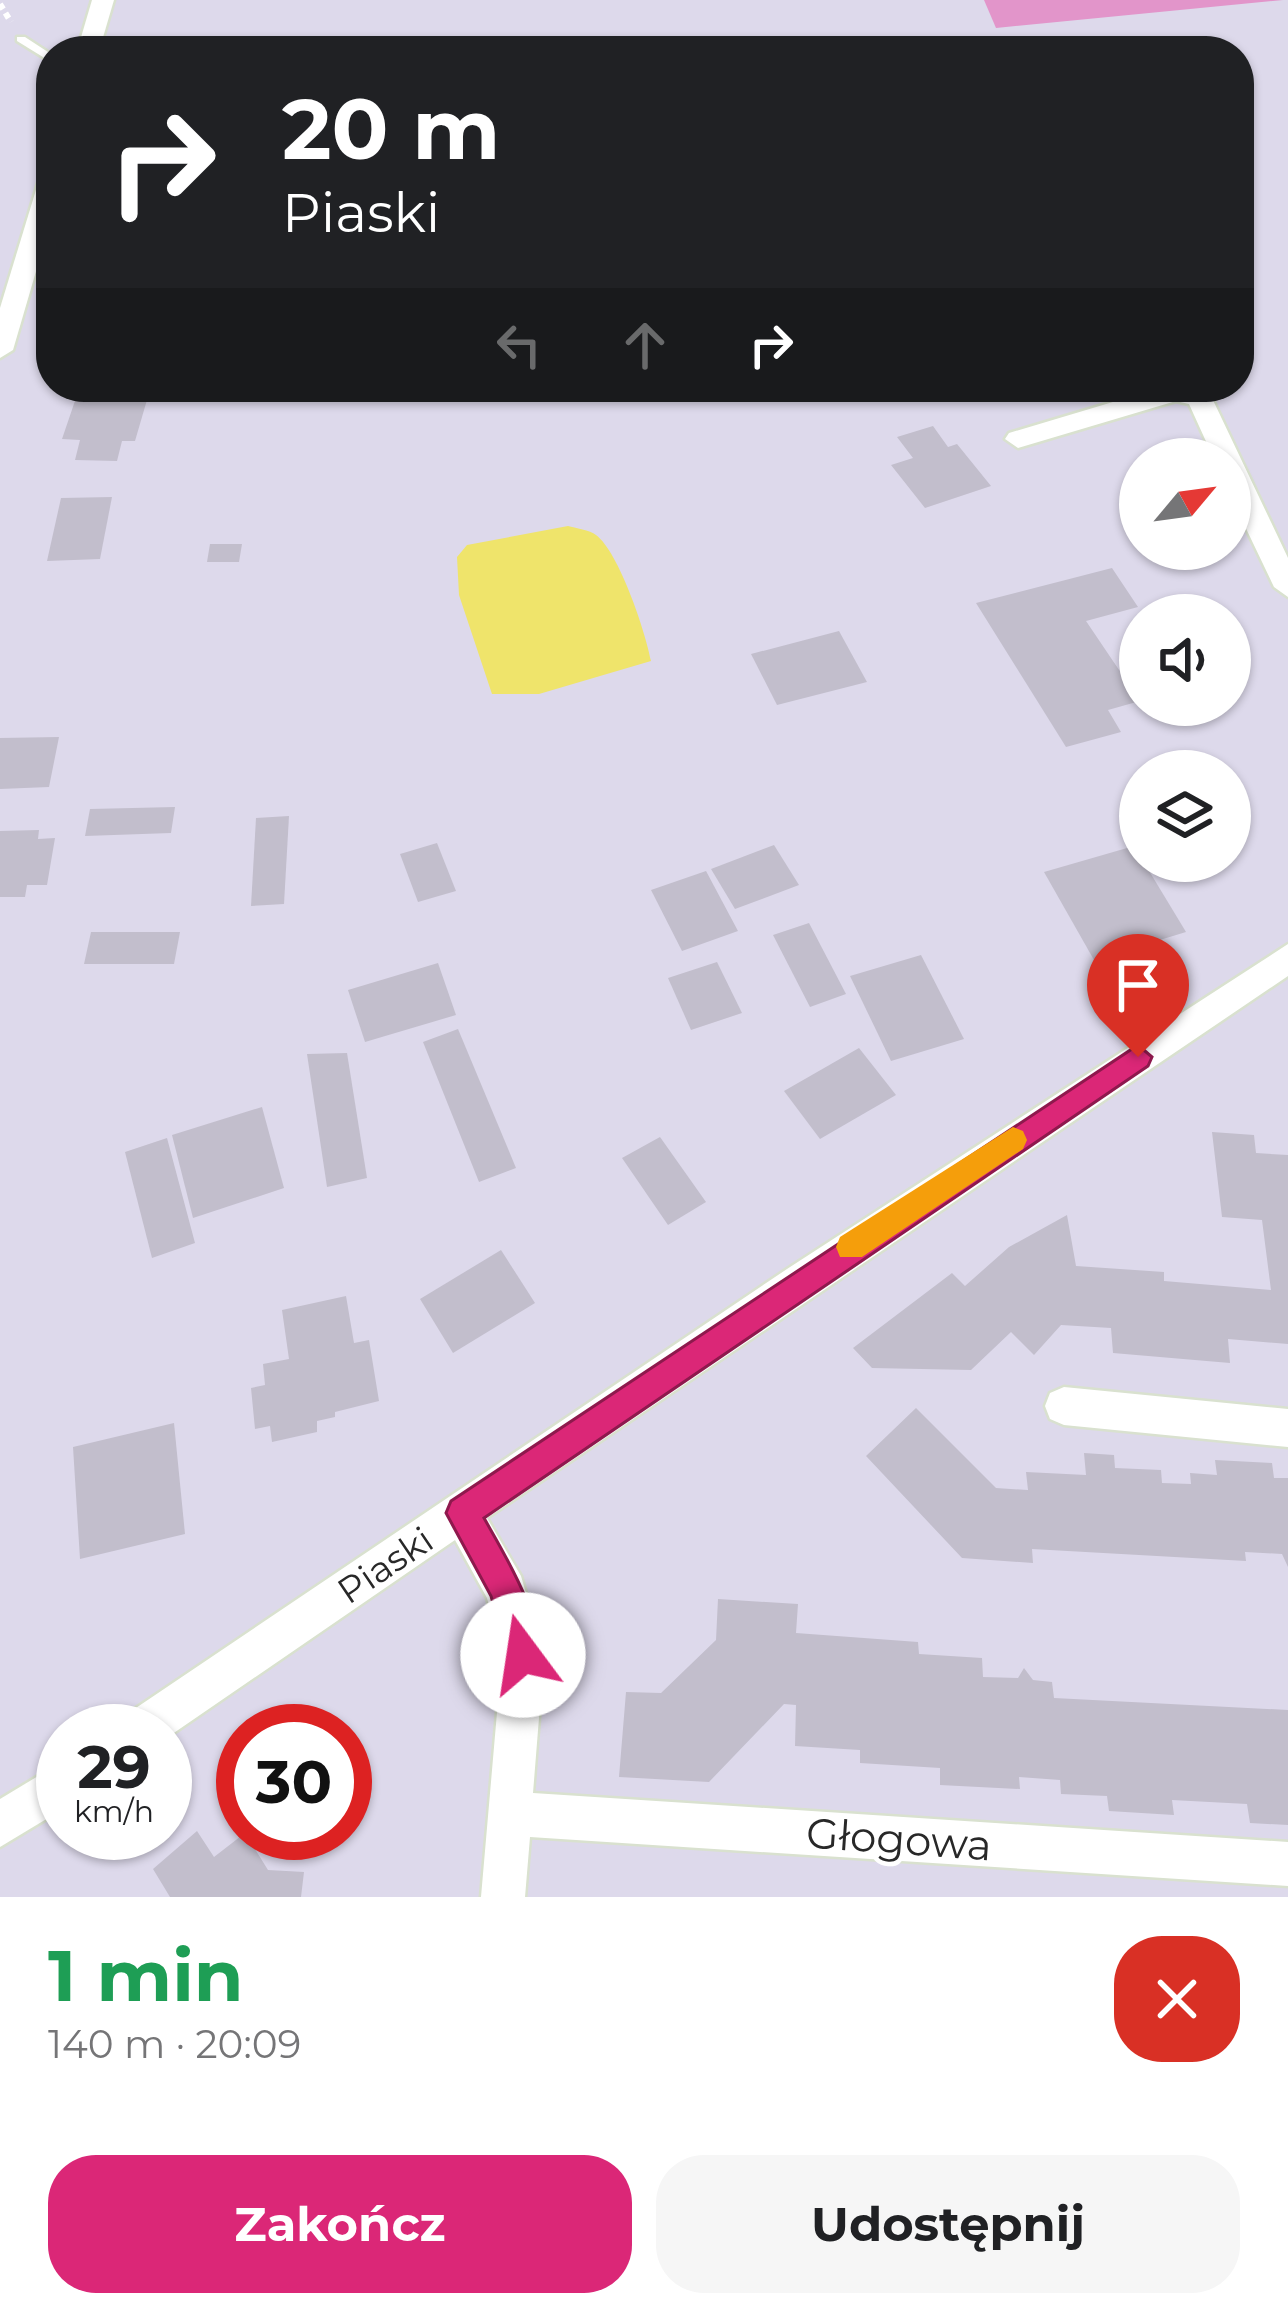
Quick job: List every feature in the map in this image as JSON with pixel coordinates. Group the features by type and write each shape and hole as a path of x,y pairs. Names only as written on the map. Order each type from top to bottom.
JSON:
{"street":[{"path":"92,36 103,0"},
{"path":"0,350 36,230"},
{"path":"1018,439 1142,402"},
{"path":"1201,402 1217,438"},
{"path":"1251,511 1288,587"},
{"name":"Piaski","path":"179,1704 1288,958"},
{"path":"1064,1406 1288,1428"},
{"path":"462,1513 506,1591 523,1655 503,1897"},
{"path":"0,1825 36,1801"},
{"name":"Głogowa","path":"511,1814 1288,1864"}],"lane":[{"path":"21,39 36,49"}],"shaded area":[{"path":"984,0 1283,0 996,28"},
{"path":"568,526 596,535 614,558 651,661 539,694 492,694 459,595 457,557 467,545"}],"building":[{"path":"75,402 146,402 135,441 122,441 117,461 75,460 80,440 62,439"},
{"path":"933,426 948,447 957,444 991,486 925,508 891,465 913,458 897,437"},
{"path":"112,497 100,559 47,561 61,498"},
{"path":"210,544 242,544 239,562 207,562"},
{"path":"1112,568 1129,594 1119,594 1119,612 1086,621 1119,670 1119,707 1108,710 1121,732 1066,747 976,603"},
{"path":"839,631 867,682 777,705 751,654"},
{"path":"59,737 49,787 0,789 0,738"},
{"path":"175,807 171,833 85,836 90,809"},
{"path":"289,816 284,904 251,906 256,818"},
{"path":"39,830 38,839 55,838 47,885 27,885 25,897 0,897 0,831"},
{"path":"437,843 456,891 418,902 400,854"},
{"path":"774,845 799,885 735,909 711,869"},
{"path":"1119,850 1119,882 1156,882 1186,932 1094,960 1044,872"},
{"path":"706,871 738,931 682,951 651,890"},
{"path":"809,923 846,994 810,1007 773,935"},
{"path":"91,932 180,932 174,964 84,964"},
{"path":"921,955 964,1039 891,1061 850,976"},
{"path":"717,962 742,1013 691,1030 668,978"},
{"path":"438,963 456,1015 365,1042 348,990"},
{"path":"458,1029 516,1168 479,1182 423,1042"},
{"path":"859,1048 896,1095 820,1139 784,1091"},
{"path":"347,1053 367,1178 327,1187 307,1054"},
{"path":"262,1107 284,1188 193,1218 172,1135"},
{"path":"1212,1132 1254,1135 1256,1153 1288,1155 1288,1344 1228,1339 1230,1363 1113,1353 1111,1328 1061,1325 1034,1355 1011,1332 971,1370 872,1368 853,1348 952,1273 965,1286 1009,1247 1067,1215 1076,1266 1164,1272 1164,1281 1271,1290 1262,1220 1222,1217"},
{"path":"660,1137 706,1202 668,1225 622,1158"},
{"path":"167,1138 195,1243 152,1258 125,1152"},
{"path":"501,1250 535,1303 453,1353 420,1299"},
{"path":"346,1296 354,1343 369,1340 379,1401 317,1421 317,1432 272,1442 270,1426 255,1429 251,1388 265,1385 263,1364 289,1359 282,1310"},
{"path":"916,1408 996,1488 1028,1490 1026,1472 1086,1475 1084,1453 1114,1455 1115,1468 1161,1470 1162,1483 1191,1484 1190,1473 1217,1475 1215,1460 1272,1463 1274,1478 1288,1478 1288,1567 1282,1554 1245,1552 1246,1561 1032,1549 1033,1563 962,1558 866,1456"},
{"path":"174,1423 185,1534 80,1559 73,1447"},
{"path":"718,1599 798,1604 796,1633 918,1642 919,1654 982,1658 983,1677 1018,1678 1024,1668 1033,1680 1052,1682 1054,1698 1288,1710 1288,1825 1250,1823 1247,1804 1172,1800 1174,1815 1109,1811 1107,1796 1061,1794 1060,1780 1019,1777 1020,1789 940,1785 940,1768 860,1763 860,1750 795,1746 796,1705 784,1704 709,1782 619,1777 626,1692 661,1693 716,1640"},
{"path":"197,1831 216,1860 262,1860 268,1870 304,1872 301,1897 170,1897 153,1869 163,1860 192,1860 192,1835"}],"slow traffic":[{"path":"851,1247 1013,1140"}],"route":[{"path":"523,1655 506,1591 462,1513 1138,1057"}]}
